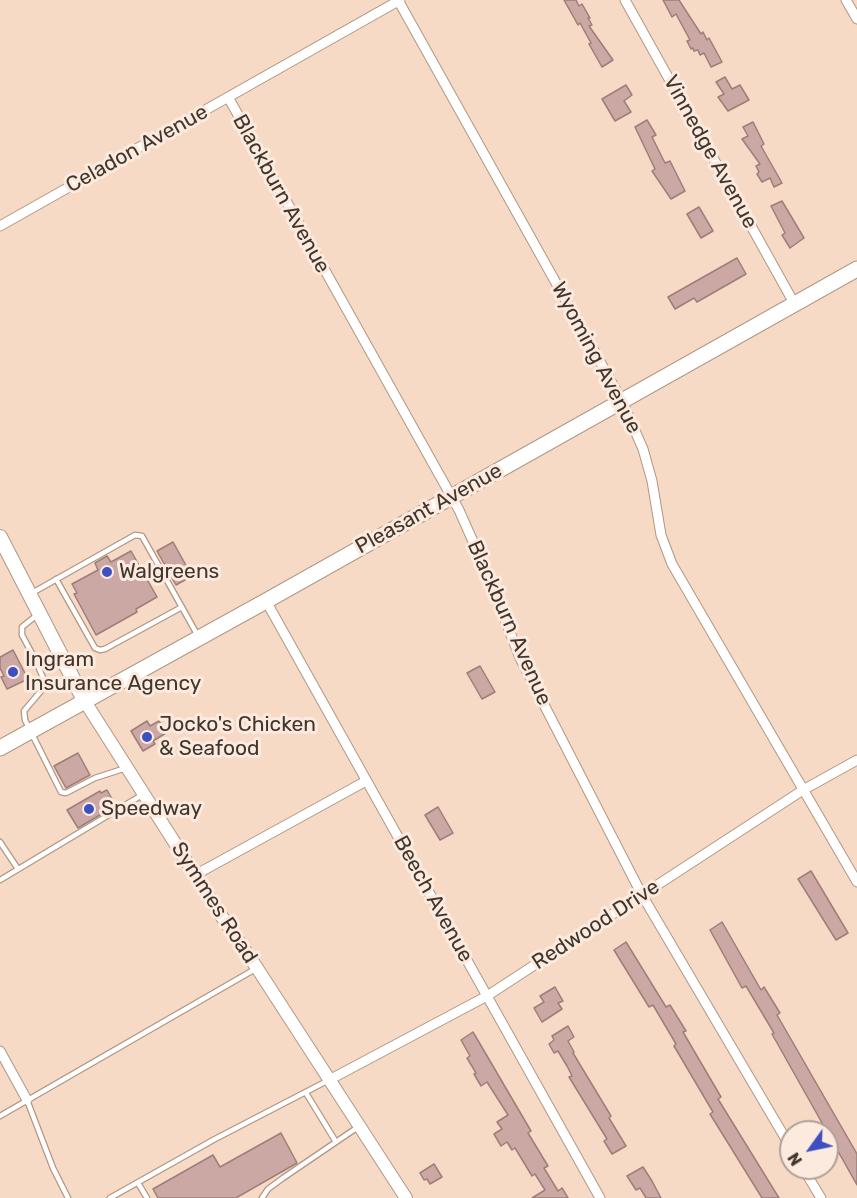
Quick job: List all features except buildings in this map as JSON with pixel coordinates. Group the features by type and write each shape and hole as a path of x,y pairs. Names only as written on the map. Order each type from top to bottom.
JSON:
{"main road":[{"name":"Pleasant Avenue","path":"0,747 266,601 857,269"},
{"name":"Symmes Road","path":"0,537 84,700"}],"street":[{"name":"Celadon Avenue","path":"0,226 399,0"},
{"name":"Wyoming Avenue","path":"399,0 622,401 643,448 652,481 661,536 672,564 857,882"},
{"name":"Vinnedge Avenue","path":"625,0 794,303"},
{"path":"846,0 857,19"},
{"name":"Blackburn Avenue","path":"228,98 459,510 487,573 520,658 642,895 779,1128"},
{"name":"Beech Avenue","path":"266,601 600,1198"},
{"name":"Symmes Road","path":"84,700 195,876 406,1198"},
{"name":"Redwood Drive","path":"329,1080 487,996 804,790 857,760"},
{"path":"195,876 366,781"},
{"path":"0,1051 27,1100"},
{"path":"810,1180 821,1198"}],"lane":[{"path":"29,594 135,535 142,536 199,637"},
{"path":"56,579 94,648 100,650 182,607"},
{"path":"39,613 22,627 22,635 46,685 24,711 25,720 61,792 66,793 95,778 126,768"},
{"path":"0,880 143,795"},
{"path":"0,842 18,869"},
{"path":"0,1116 257,968"},
{"path":"112,1198 215,1139 329,1080"},
{"path":"306,1093 336,1142"},
{"path":"27,1100 52,1168 68,1198"},
{"path":"262,1198 268,1189 360,1126"},
{"path":"138,1183 147,1198"}],"place":[{"name":"Walgreens","path":"107,572"},
{"name":"Ingram Insurance Agency","path":"13,672"},
{"name":"Jocko's Chicken & Seafood","path":"147,737"},
{"name":"Speedway","path":"89,809"}]}
